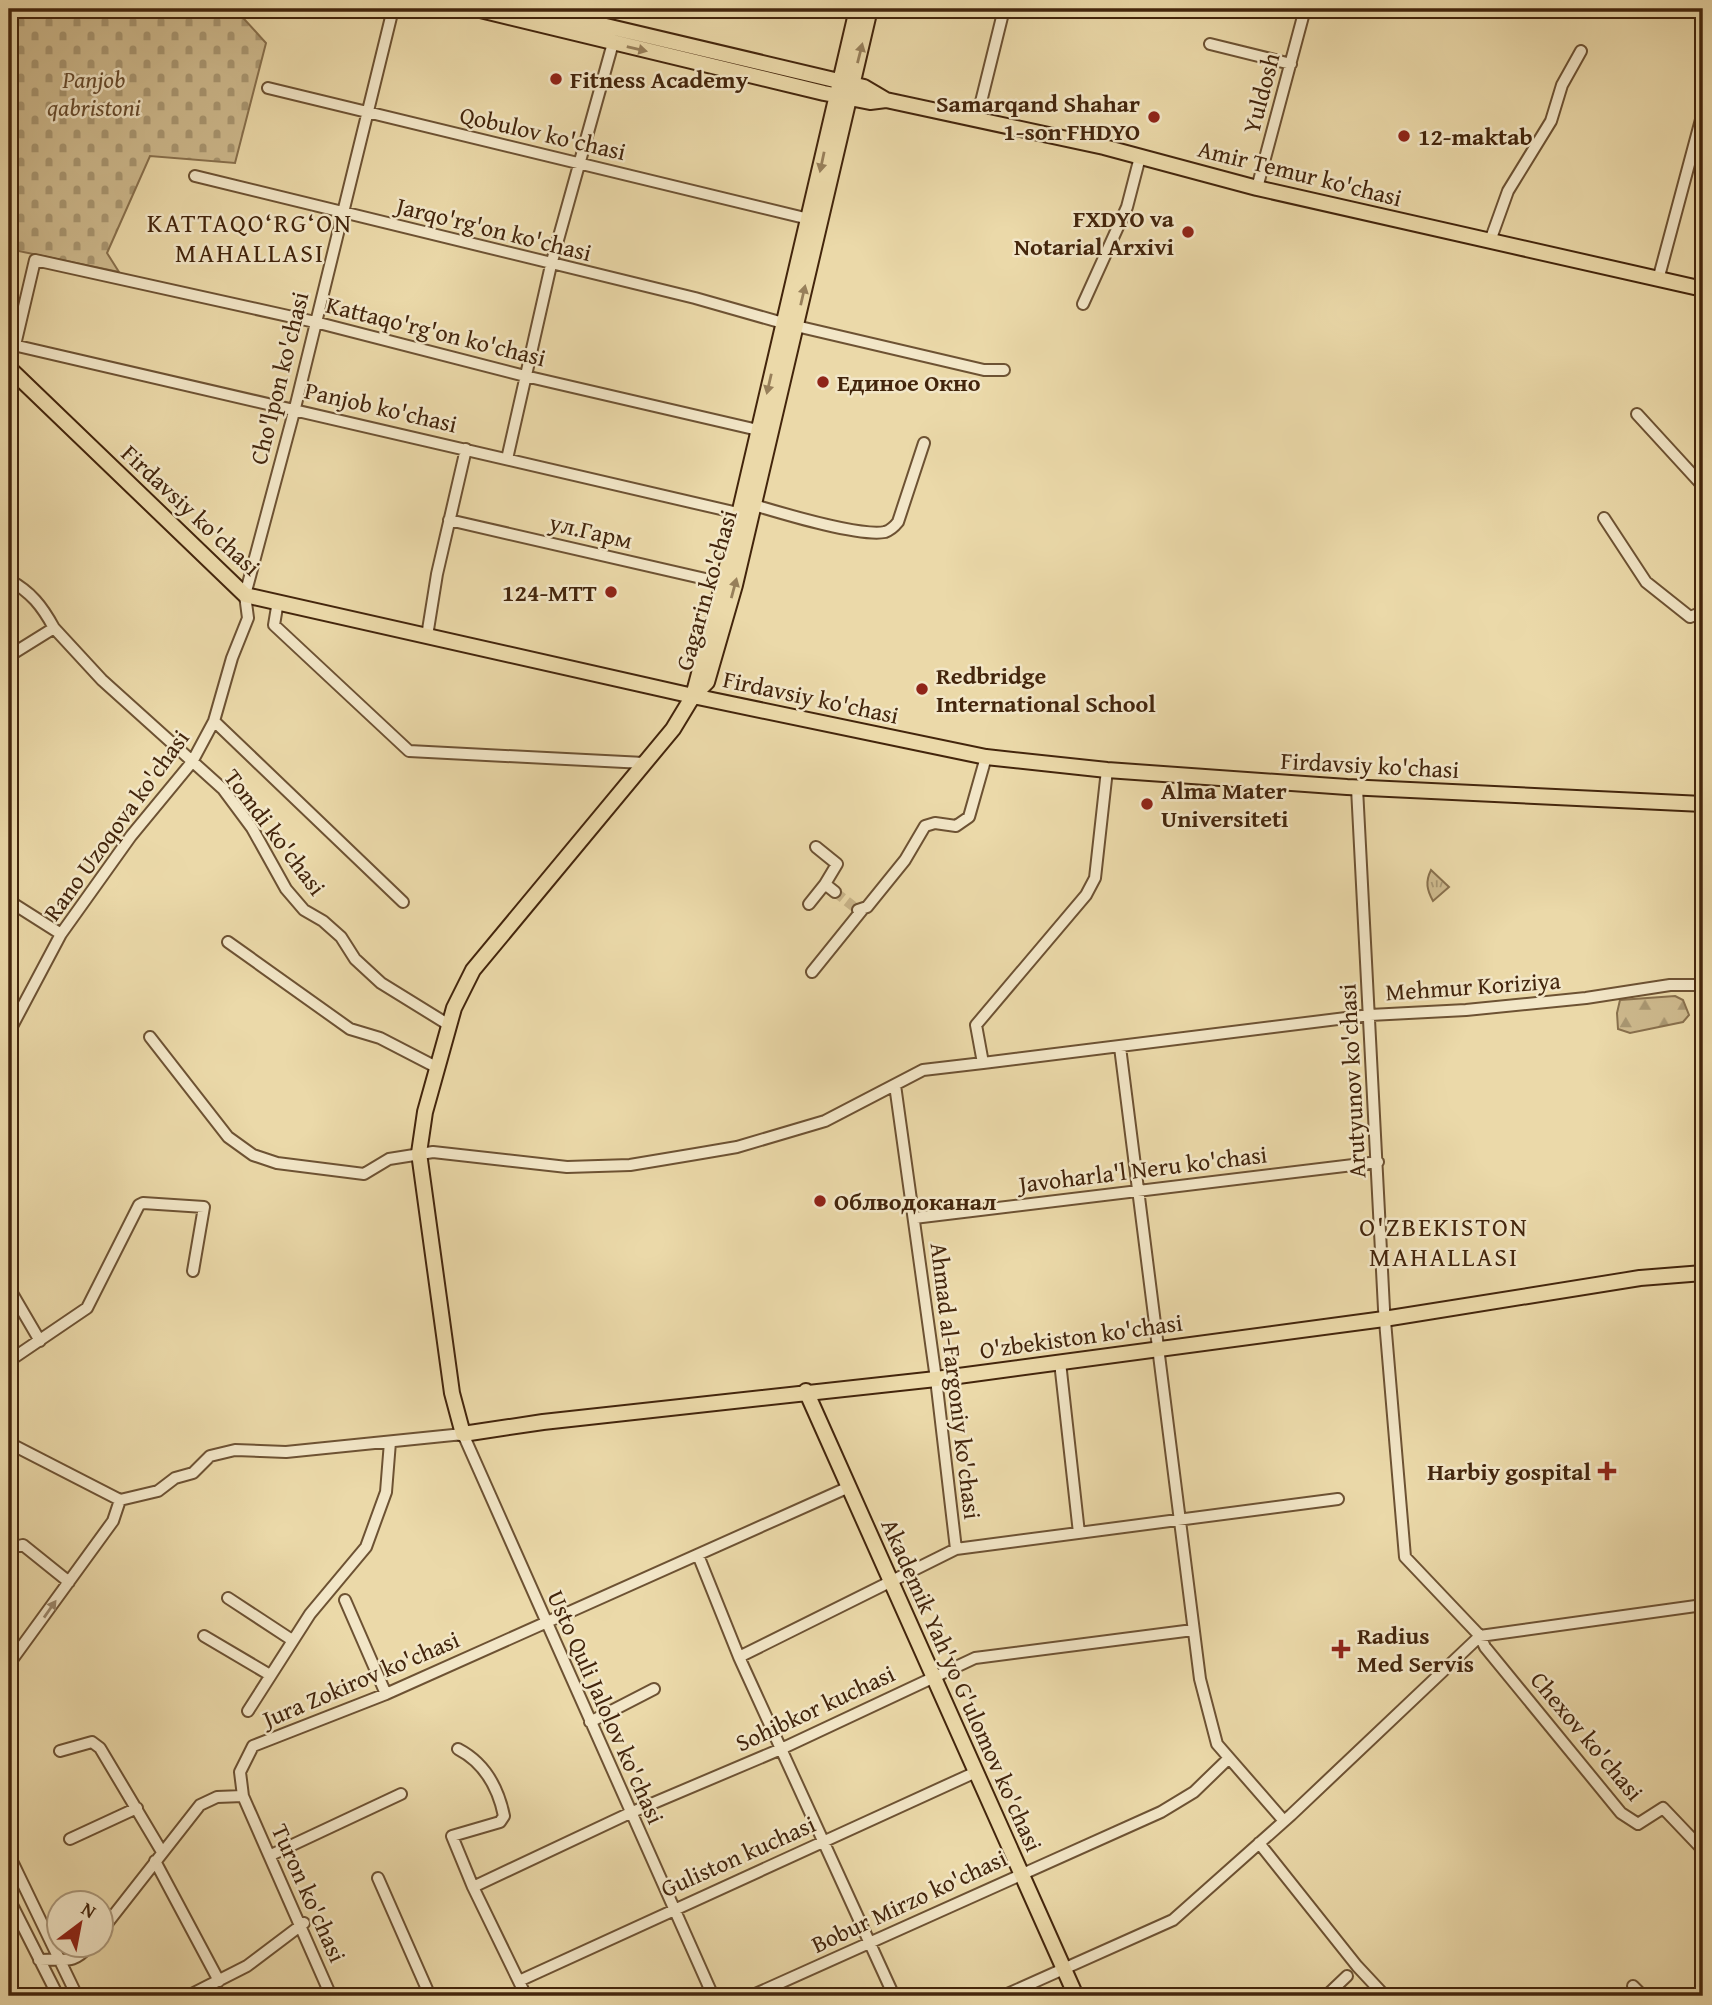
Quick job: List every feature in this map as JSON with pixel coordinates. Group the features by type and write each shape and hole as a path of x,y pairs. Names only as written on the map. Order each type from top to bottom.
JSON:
{"main road":[{"name":"Amir Temur ko'chasi","path":"476,9 612,43 844,90"},
{"name":"Amir Temur ko'chasi","path":"534,9 844,90 977,118 1257,188 1703,289"},
{"name":"Gagarin ko'chasi","path":"693,696 723,583 758,430 790,325 844,90 857,9"},
{"name":"Gagarin ko'chasi","path":"693,696 707,682 754,505 809,219 844,90 870,9"},
{"name":"Firdavsiy ko'chasi","path":"9,368 245,595 693,696 986,757 1107,770 1357,788 1703,804"},
{"path":"463,1434 452,1393 419,1153 425,1112 450,1026 462,988 473,970 673,729 693,696"},
{"name":"O'zbekiston ko'chasi","path":"463,1434 806,1391 936,1379 1384,1319 1640,1278 1703,1273"},
{"name":"Akademik Yah'yo G'ulomov ko'chasi","path":"806,1391 1076,1996"}],"street":[{"name":"Cho'lpon ko'chasi","path":"245,595 295,408 393,9"},
{"path":"977,118 1004,9"},
{"name":"Yuldosh","path":"1257,188 1305,9"},
{"path":"507,459 551,265 612,43"},
{"path":"1210,44 1291,64"},
{"path":"1490,241 1508,191 1551,121 1562,85 1581,51"},
{"name":"Qobulov ko'chasi","path":"268,88 809,219"},
{"path":"1658,280 1703,112"},
{"path":"1083,304 1127,207 1140,157"},
{"name":"Jarqo'rg'on ko'chasi","path":"195,176 695,298 790,325 984,370 1004,370"},
{"name":"Kattaqo'rg'on ko'chasi","path":"11,348 35,260 315,322 525,376 758,430"},
{"name":"Panjob ko'chasi","path":"11,348 295,408 738,513"},
{"path":"1637,414 1703,486"},
{"path":"754,505 816,523 877,532 889,531 898,522 924,443"},
{"path":"427,636 436,574 466,449"},
{"path":"1604,518 1646,582 1690,617 1703,612"},
{"name":"ул.Гарм","path":"449,520 723,583"},
{"name":"Tomdi ko'chasi","path":"9,580 25,588 42,604 54,628 102,680 223,789 252,828 286,889 304,910 341,937 355,959 382,983 450,1026"},
{"name":"Rano Uzoqova ko'chasi","path":"9,1032 61,934 131,836 192,762 214,720 232,658 248,618 245,595"},
{"path":"278,601 274,625 409,751 644,764"},
{"path":"9,656 54,628"},
{"path":"214,720 403,902"},
{"path":"813,972 860,910 905,860 925,827 935,823 956,826 969,817 986,757"},
{"path":"983,1063 975,1032 981,1017 1086,895 1095,878 1107,770"},
{"name":"Arutyunov ko'chasi","path":"1357,788 1384,1319 1405,1557 1480,1636"},
{"path":"809,904 838,867 816,847"},
{"path":"825,884 835,892"},
{"path":"9,901 61,934"},
{"path":"228,942 350,1029 380,1038 438,1068"},
{"name":"Mehmur Koriziya","path":"150,1037 228,1137 253,1155 277,1163 363,1174 389,1160 419,1153 444,1152 567,1167 631,1165 737,1147 825,1121 923,1070 1370,1015 1466,1010 1586,998 1670,985 1703,985"},
{"path":"1120,1047 1182,1520 1200,1679 1214,1736 1228,1759 1284,1821"},
{"name":"Ahmad al-Fargoniy ko'chasi","path":"895,1085 936,1379 956,1549"},
{"name":"Javoharla'l Neru ko'chasi","path":"914,1218 1377,1162"},
{"path":"9,1361 87,1308 139,1205 143,1203 204,1207 193,1271"},
{"path":"9,1288 40,1341"},
{"path":"1060,1362 1079,1533"},
{"path":"9,1443 120,1500 158,1490 175,1478 193,1473 210,1457 235,1450 286,1452 463,1434"},
{"name":"Usto Quli Jalolov ko'chasi","path":"463,1434 672,1909 713,1996"},
{"path":"248,1711 292,1640 366,1547 386,1492 390,1442"},
{"name":"Jura Zokirov ko'chasi","path":"245,1801 240,1772 253,1746 386,1694 849,1487"},
{"path":"739,1657 956,1549 1338,1499"},
{"path":"9,1664 113,1521 120,1500"},
{"path":"9,1553 14,1546 23,1545 69,1582"},
{"path":"698,1555 739,1657 894,1996"},
{"path":"228,1598 292,1640"},
{"path":"345,1600 386,1694"},
{"path":"1003,1996 1172,1920 1284,1821 1480,1636 1703,1605"},
{"name":"Sohibkor kuchasi","path":"473,1887 630,1813 781,1749 975,1658 1193,1630"},
{"path":"204,1636 270,1675"},
{"name":"Chexov ko'chasi","path":"1480,1636 1485,1647 1620,1813 1638,1824 1663,1808 1703,1850"},
{"path":"590,1722 654,1689"},
{"path":"60,1751 92,1742 109,1761 137,1808 219,1981"},
{"path":"458,1749 476,1760 489,1775 504,1816 500,1822 452,1836 473,1887 526,1996"},
{"name":"Bobur Mirzo ko'chasi","path":"751,1996 872,1943 1020,1872 1161,1812 1194,1792 1228,1759"},
{"name":"Guliston kuchasi","path":"519,1981 975,1772"},
{"path":"271,1856 401,1794"},
{"path":"116,1912 200,1805 217,1797 245,1801"},
{"name":"Turon ko'chasi","path":"245,1801 302,1925 331,1996"},
{"path":"70,1839 137,1808"},
{"path":"1259,1843 1357,1966 1385,1996"},
{"path":"9,1855 46,1934"},
{"path":"378,1878 430,1996"},
{"path":"9,1899 58,1996"},
{"path":"188,1996 247,1966 302,1925"},
{"path":"40,1960 46,1960"},
{"path":"59,1960 77,1996"},
{"path":"1326,1996 1347,1976"},
{"path":"1633,1986 1643,1996"}],"green space":[{"name":"Panjob qabristoni","path":"9,9 235,9 266,43 235,163 150,156 107,253 119,272 9,249"},
{"path":"1431,870 1449,887 1433,901 1428,886"},
{"path":"1675,996 1683,1000 1689,1015 1683,1022 1630,1033 1618,1029 1620,1000"}],"tunnel":[{"path":"835,892 858,910"}],"place":[{"name":"Fitness Academy","path":"556,79"},
{"name":"Samarqand Shahar 1-son FHDYO","path":"1154,117"},
{"name":"12-maktab","path":"1404,136"},
{"name":"FXDYO va Notarial Arxivi","path":"1188,232"},
{"name":"Единое Окно","path":"823,382"},
{"name":"124-MTT","path":"611,592"},
{"name":"Redbridge International School","path":"922,689"},
{"name":"Alma Mater Universiteti","path":"1147,804"},
{"name":"Облводоканал","path":"820,1201"},
{"name":"Harbiy gospital","path":"1607,1471"},
{"name":"Radius Med Servis","path":"1341,1649"}],"district":[{"name":"KATTAQO‘RG‘ON MAHALLASI","path":"250,237"},
{"name":"O'ZBEKISTON MAHALLASI","path":"1444,1241"}]}
